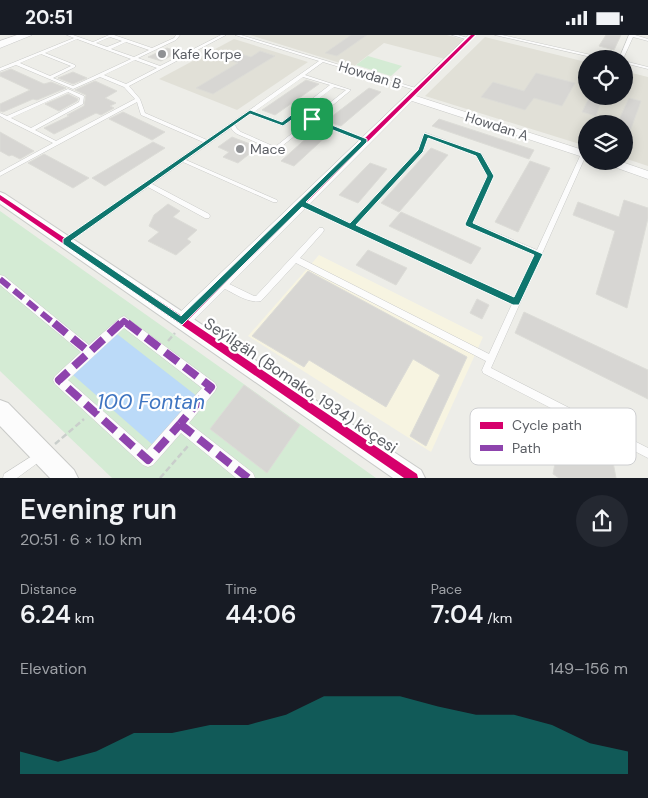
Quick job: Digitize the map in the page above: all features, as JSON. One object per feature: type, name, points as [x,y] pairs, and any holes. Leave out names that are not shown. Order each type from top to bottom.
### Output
[{"type":"main road","points":[[0,40],[13,35]]},
{"type":"main road","points":[[0,45],[27,35]]},
{"type":"street","points":[[183,322],[220,283],[471,37]]},
{"type":"street","name":"Howdan A","points":[[413,93],[578,152]]},
{"type":"street","points":[[633,170],[648,175]]},
{"type":"street","name":"Seýilgäh (Bomako, 1934) köçesi","points":[[0,197],[413,478]]},
{"type":"street","points":[[0,279],[89,352]]},
{"type":"street","points":[[124,321],[162,348],[212,387],[148,460],[59,379],[124,321]]},
{"type":"street","points":[[0,411],[66,478]]},
{"type":"street","points":[[180,424],[248,478]]},
{"type":"lane","points":[[69,35],[161,68]]},
{"type":"lane","points":[[92,44],[111,35],[153,50]]},
{"type":"lane","points":[[7,118],[153,50],[175,39],[178,35]]},
{"type":"lane","points":[[126,87],[224,35]]},
{"type":"lane","name":"Howdan B","points":[[237,35],[322,61],[413,93]]},
{"type":"lane","points":[[454,35],[471,37]]},
{"type":"lane","points":[[499,35],[578,52]]},
{"type":"lane","points":[[625,50],[631,35],[648,40]]},
{"type":"lane","points":[[0,70],[77,39]]},
{"type":"lane","points":[[107,49],[126,41]]},
{"type":"lane","points":[[42,53],[74,66],[50,77]]},
{"type":"lane","name":"Howdan B","points":[[66,241],[322,61]]},
{"type":"lane","points":[[16,63],[50,77],[82,97],[80,103],[31,130]]},
{"type":"lane","points":[[633,64],[648,68]]},
{"type":"lane","points":[[100,75],[126,87],[138,99],[143,114],[207,142]]},
{"type":"lane","points":[[232,124],[234,131],[276,149],[349,90],[302,75]]},
{"type":"lane","points":[[250,112],[283,124],[333,85]]},
{"type":"lane","points":[[0,174],[138,99]]},
{"type":"lane","points":[[297,113],[365,141]]},
{"type":"lane","points":[[0,114],[56,143]]},
{"type":"lane","points":[[351,226],[421,151],[426,135],[479,154],[490,176],[469,224],[539,254]]},
{"type":"lane","points":[[182,160],[275,201]]},
{"type":"lane","name":"Howdan A","points":[[490,359],[578,169]]},
{"type":"lane","points":[[148,184],[207,216]]},
{"type":"lane","points":[[301,203],[516,303]]},
{"type":"lane","points":[[220,283],[253,299],[258,299],[321,230]]},
{"type":"lane","points":[[295,259],[490,359],[486,370],[560,408]]},
{"type":"lane","points":[[636,447],[648,453]]},
{"type":"lane","points":[[8,478],[43,455]]},
{"type":"path","points":[[162,348],[183,322]]},
{"type":"path","points":[[43,455],[93,411]]},
{"type":"path","points":[[160,478],[196,436]]},
{"type":"shaded area","points":[[250,35],[447,35],[465,40],[445,59],[384,43],[353,67]]},
{"type":"shaded area","points":[[485,37],[578,60],[578,105],[633,105],[633,73],[648,77],[648,166],[633,161],[633,115],[578,115],[578,144],[425,96]]},
{"type":"shaded area","points":[[234,39],[308,62],[237,110],[159,79]]},
{"type":"shaded area","points":[[319,255],[483,337],[431,452],[248,336]]},
{"type":"green space","points":[[368,56],[402,66],[391,76],[356,65]]},
{"type":"green space","points":[[0,211],[376,478],[112,478],[0,371]]},
{"type":"water","name":"100 Fontan","points":[[117,334],[198,397],[154,446],[72,374]]},
{"type":"building","points":[[351,35],[367,35],[337,56],[325,53]]},
{"type":"building","points":[[606,35],[621,35],[614,50],[599,46]]},
{"type":"building","name":"Kafe Korpe","points":[[167,48],[179,52],[161,61],[148,57]]},
{"type":"building","points":[[260,51],[275,56],[213,94],[196,88],[238,63],[223,58],[234,52],[251,57]]},
{"type":"building","points":[[11,69],[44,84],[51,82],[66,88],[3,112],[0,111],[0,104],[30,90],[0,76],[0,73]]},
{"type":"building","points":[[73,72],[87,78],[73,84],[58,78]]},
{"type":"building","points":[[536,73],[575,83],[562,106],[534,98],[525,110],[481,97],[493,82],[524,91]]},
{"type":"building","points":[[306,80],[319,84],[275,115],[262,110]]},
{"type":"building","points":[[95,81],[117,91],[105,98],[116,103],[110,106],[114,108],[101,115],[96,113],[54,134],[44,128],[69,116],[67,115],[84,106],[86,95],[75,90]]},
{"type":"building","points":[[369,88],[381,92],[341,126],[326,121]]},
{"type":"building","points":[[68,94],[78,99],[77,101],[59,111],[45,104]]},
{"type":"building","points":[[633,99],[641,101],[633,123],[633,115],[621,115],[626,105],[633,105]]},
{"type":"building","points":[[586,105],[600,105],[596,115],[582,112]]},
{"type":"building","points":[[123,112],[165,132],[152,140],[109,119]]},
{"type":"building","points":[[439,119],[534,150],[529,159],[432,126]]},
{"type":"building","points":[[320,126],[332,131],[294,166],[281,161]]},
{"type":"building","points":[[0,132],[34,151],[20,159],[0,151]]},
{"type":"building","name":"Mace","points":[[232,137],[258,147],[238,163],[223,157],[229,152],[218,147]]},
{"type":"building","points":[[153,142],[165,148],[105,186],[92,178]]},
{"type":"building","points":[[431,148],[448,155],[399,212],[381,203]]},
{"type":"building","points":[[44,154],[89,178],[73,188],[28,163]]},
{"type":"building","points":[[530,161],[550,168],[518,232],[495,222]]},
{"type":"building","points":[[370,163],[387,169],[358,203],[339,195]]},
{"type":"building","points":[[624,200],[648,208],[648,218],[627,308],[596,294],[615,231],[573,215],[578,202],[619,217]]},
{"type":"building","points":[[168,204],[180,211],[173,217],[197,230],[187,239],[191,242],[176,255],[148,241],[159,232],[149,226],[154,215]]},
{"type":"building","points":[[401,212],[481,248],[471,264],[389,226]]},
{"type":"building","points":[[368,250],[407,268],[396,285],[356,265]]},
{"type":"building","points":[[308,271],[467,357],[426,446],[410,436],[440,375],[413,359],[386,407],[309,360],[304,367],[252,336]]},
{"type":"building","points":[[477,299],[489,305],[482,319],[470,313]]},
{"type":"building","points":[[524,312],[648,370],[648,399],[515,333]]},
{"type":"building","points":[[244,385],[300,425],[267,473],[210,429]]},
{"type":"building","points":[[555,465],[614,465],[616,478],[559,478],[553,474]]},
{"type":"marked path","points":[[0,279],[89,352]]},
{"type":"marked path","points":[[180,424],[148,460],[59,380],[124,321],[211,387],[180,424],[248,478]]},
{"type":"cycle path","points":[[182,321],[473,35]]},
{"type":"cycle path","points":[[0,197],[413,478]]},
{"type":"place","name":"Kafe Korpe","points":[[162,54]]},
{"type":"place","name":"Mace","points":[[240,149]]},
{"type":"route","points":[[312,119],[297,113],[283,124],[250,112],[66,241],[182,321],[301,203],[516,303],[539,254],[469,224],[490,176],[479,154],[426,135],[421,151],[351,226],[301,203],[365,141],[312,119]]}]
